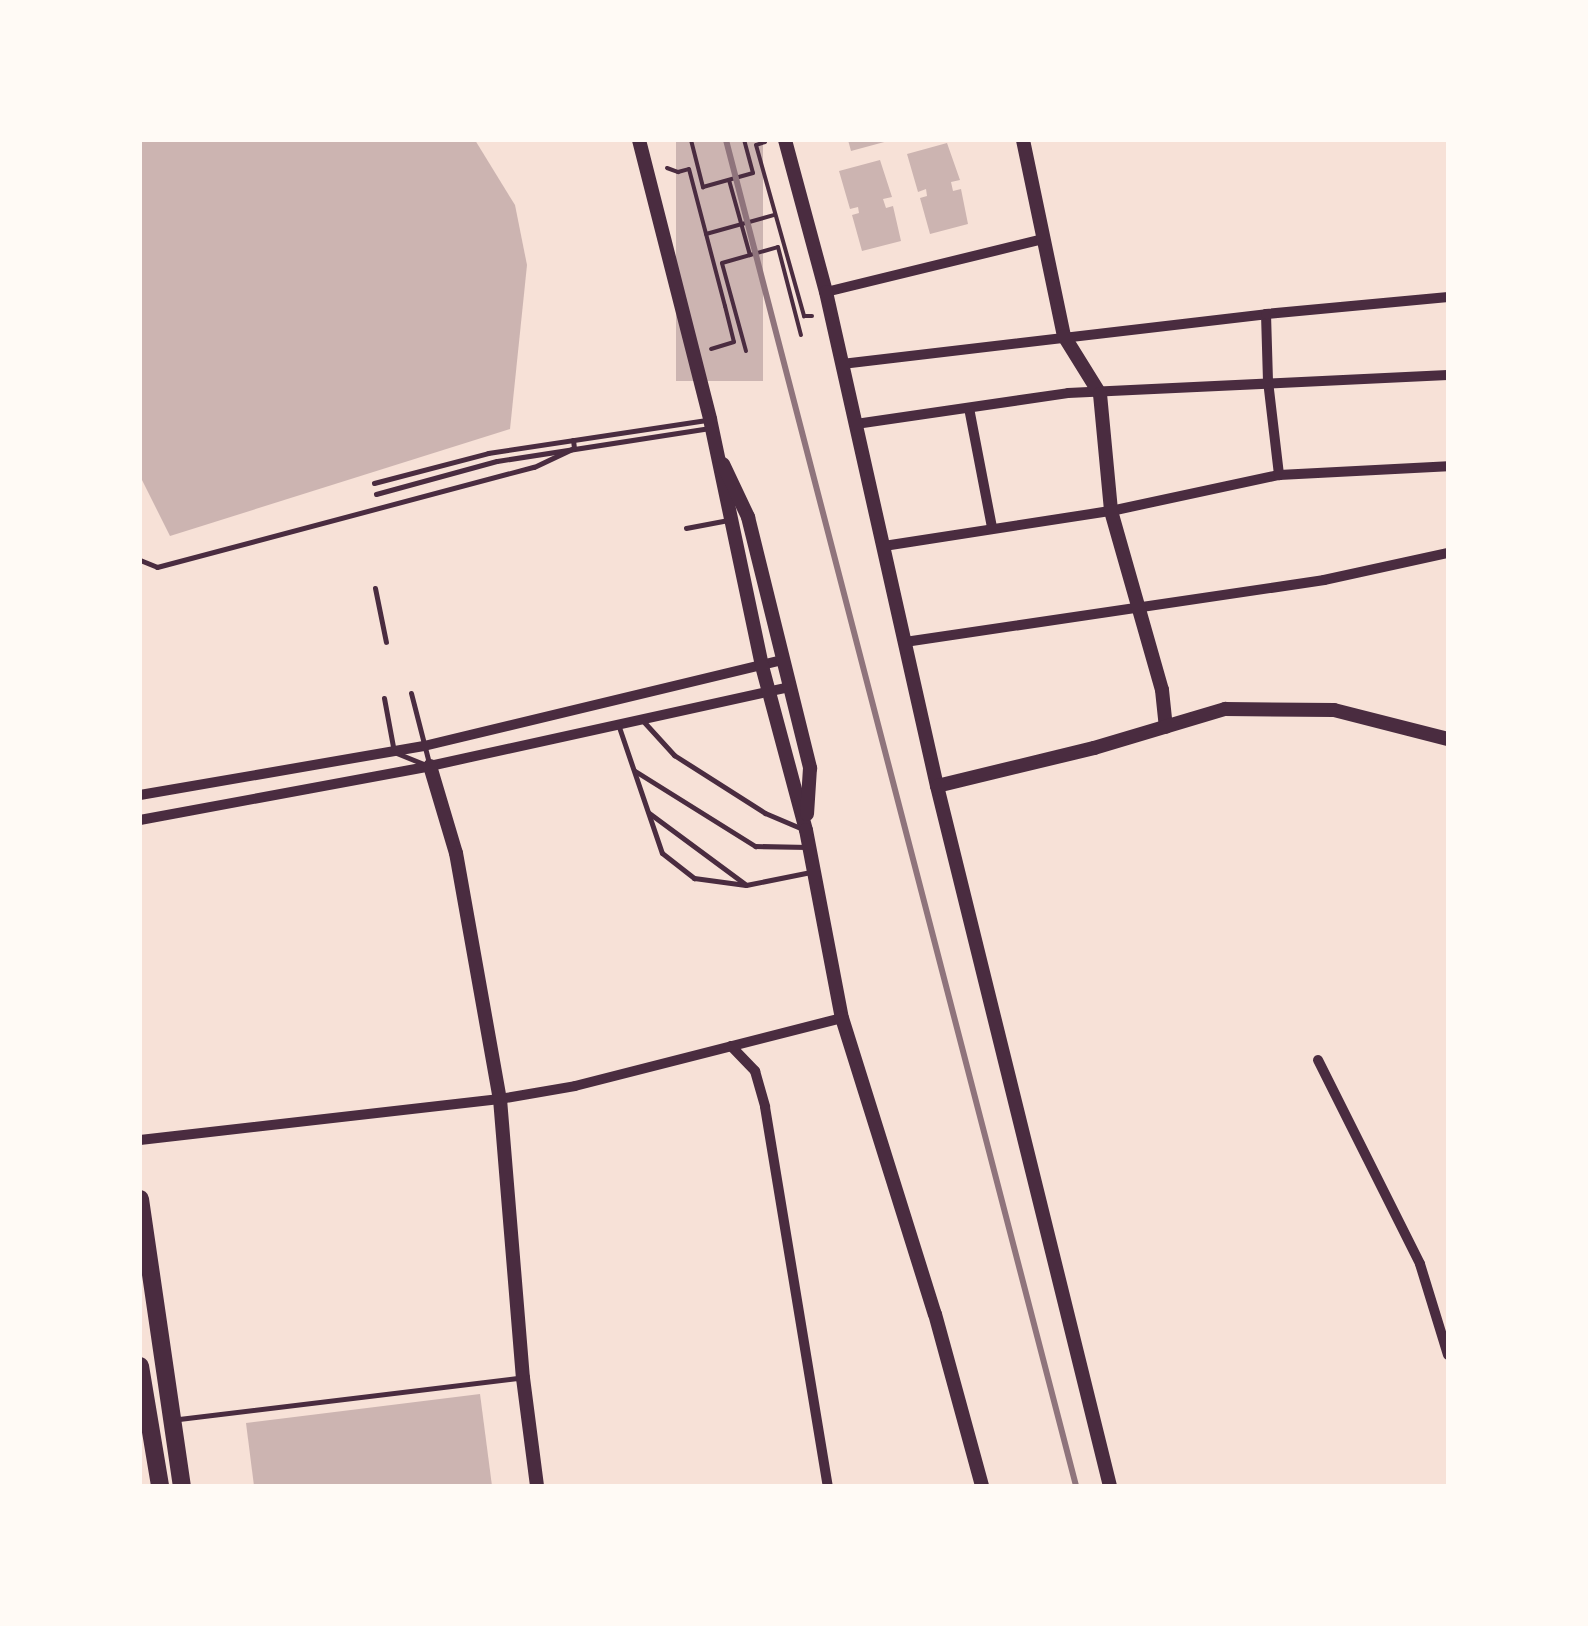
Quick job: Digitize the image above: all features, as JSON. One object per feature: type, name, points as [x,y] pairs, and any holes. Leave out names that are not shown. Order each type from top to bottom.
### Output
[{"type":"highway","points":[[140,1199],[182,1486]]},
{"type":"highway","points":[[140,1366],[160,1486]]},
{"type":"street","points":[[639,140],[711,423],[728,520],[762,666],[806,830],[842,1018],[935,1314],[982,1486]]},
{"type":"street","points":[[785,140],[832,316],[937,786],[1110,1486]]},
{"type":"street","points":[[1023,140],[1064,336],[1100,394],[1111,511],[1162,690],[1166,728]]},
{"type":"street","points":[[826,292],[1043,239]]},
{"type":"street","points":[[842,364],[1064,336],[1448,298]]},
{"type":"street","points":[[1266,314],[1268,382],[1279,474]]},
{"type":"street","points":[[856,424],[1068,393],[1448,375]]},
{"type":"street","points":[[969,408],[992,528]]},
{"type":"street","points":[[716,450],[748,517],[810,768],[806,830]]},
{"type":"street","points":[[884,546],[1111,511],[1279,474],[1448,466]]},
{"type":"street","points":[[905,642],[1136,604],[1324,580],[1448,553]]},
{"type":"street","points":[[140,795],[424,746],[783,660]]},
{"type":"street","points":[[140,820],[430,766],[790,687]]},
{"type":"street","points":[[937,786],[1166,728],[1224,709],[1282,706],[1334,710],[1448,739]]},
{"type":"street","points":[[430,766],[456,853],[500,1099],[523,1378],[537,1486]]},
{"type":"street","points":[[140,1140],[500,1099],[575,1086],[842,1018]]},
{"type":"street","points":[[731,1046],[755,1071],[766,1106],[828,1486]]},
{"type":"street","points":[[1318,1060],[1420,1264],[1448,1355]]},
{"type":"lane","points":[[374,483],[488,453],[711,423]]},
{"type":"lane","points":[[376,494],[573,444]]},
{"type":"lane","points":[[140,560],[157,567],[534,468],[573,444]]},
{"type":"lane","points":[[686,528],[728,520]]},
{"type":"lane","points":[[375,588],[386,642]]},
{"type":"lane","points":[[411,693],[430,766]]},
{"type":"lane","points":[[384,698],[394,752],[430,766]]},
{"type":"lane","points":[[644,722],[674,755],[765,812],[806,830]]},
{"type":"lane","points":[[619,727],[662,852],[694,878],[746,885],[814,871]]},
{"type":"lane","points":[[633,769],[755,846],[809,847]]},
{"type":"lane","points":[[646,812],[746,885]]},
{"type":"lane","points":[[172,1420],[523,1378]]},
{"type":"path","points":[[690,140],[703,187],[753,174],[744,140]]},
{"type":"path","points":[[770,140],[756,144],[804,316],[832,316]]},
{"type":"path","points":[[690,169],[734,342],[693,355]]},
{"type":"path","points":[[729,180],[750,255]]},
{"type":"path","points":[[706,234],[776,214]]},
{"type":"path","points":[[746,352],[722,263],[778,247],[801,335]]},
{"type":"building","points":[[140,140],[475,140],[515,205],[527,265],[510,429],[170,536],[140,476]]},
{"type":"building","points":[[676,140],[763,140],[763,381],[676,381]]},
{"type":"building","points":[[848,140],[888,140],[888,141],[851,151]]},
{"type":"building","points":[[947,143],[960,180],[951,182],[953,191],[961,189],[968,224],[930,234],[920,198],[927,196],[926,189],[918,192],[907,154]]},
{"type":"building","points":[[880,160],[892,197],[883,199],[886,208],[893,206],[901,241],[862,251],[852,215],[859,213],[858,207],[850,209],[839,171]]},
{"type":"building","points":[[480,1394],[492,1486],[254,1486],[246,1423]]},
{"type":"railway","points":[[726,140],[1076,1486]]}]
